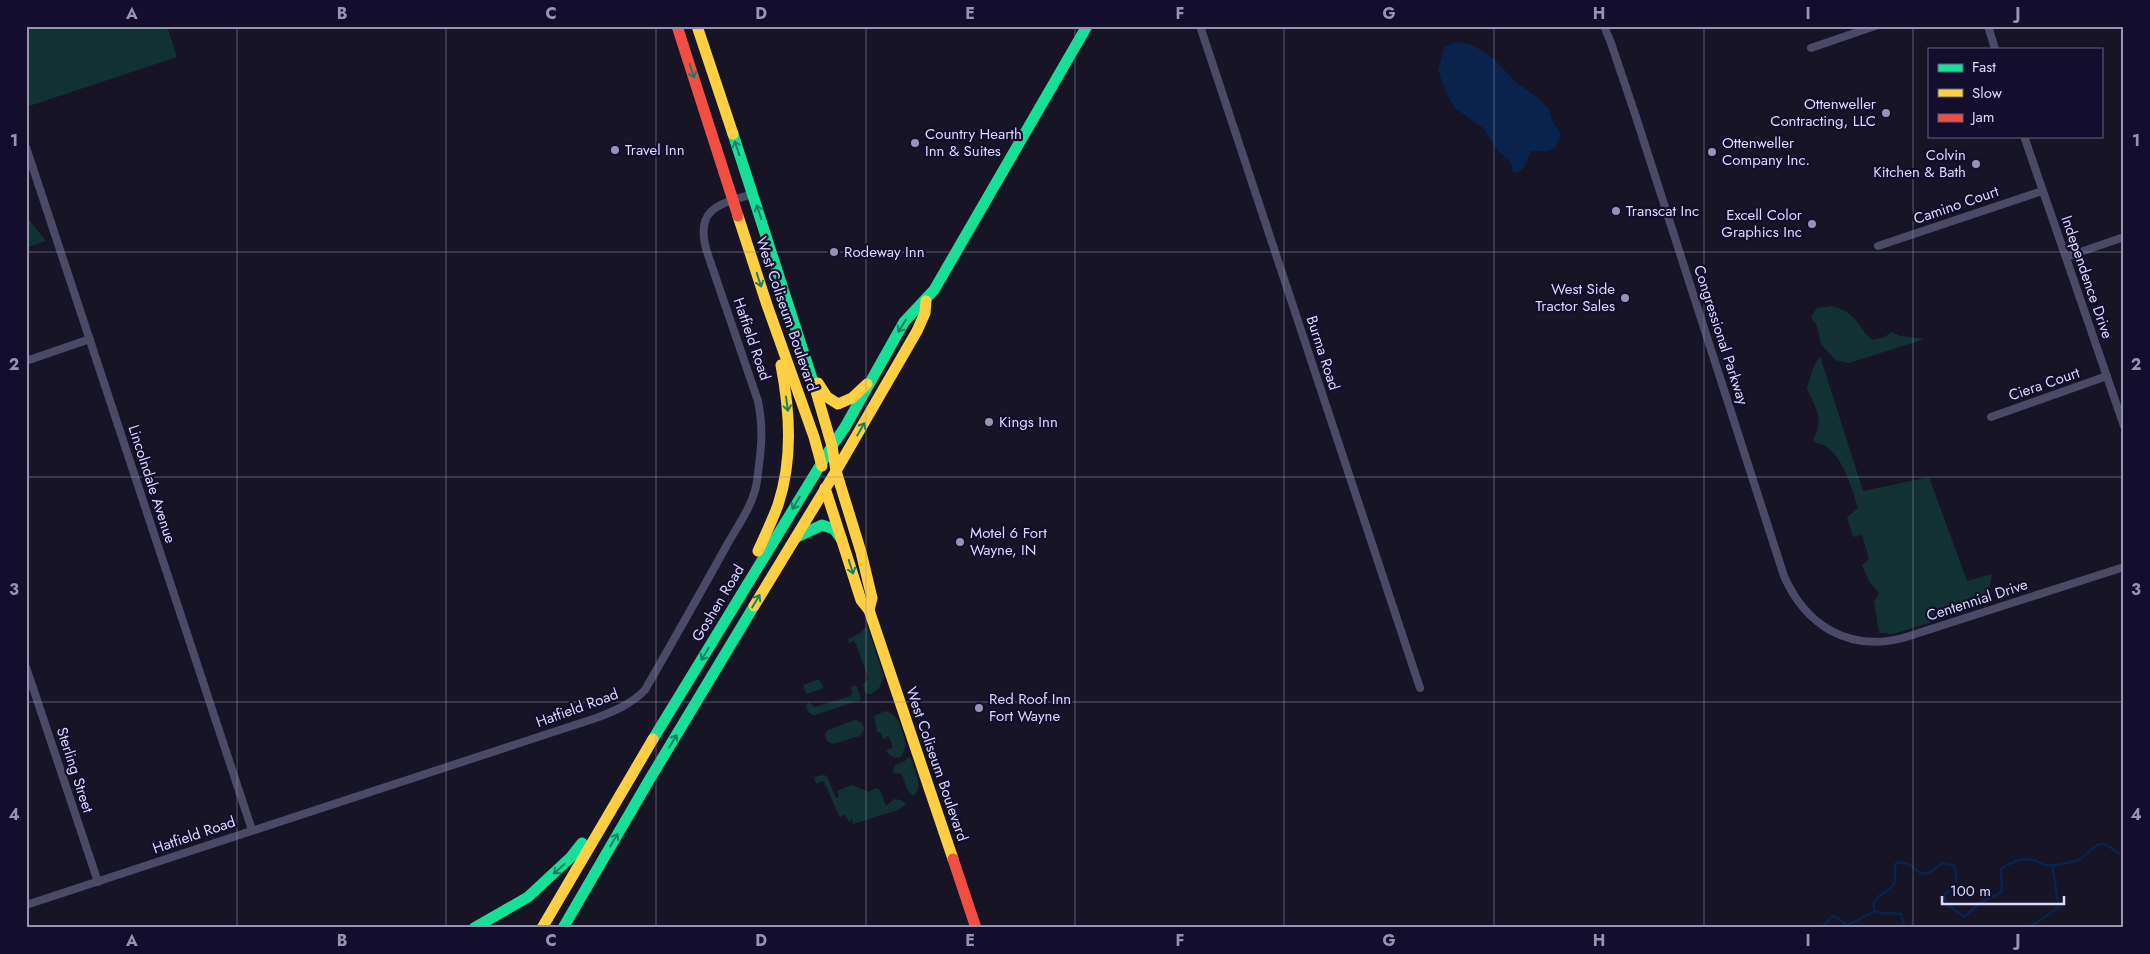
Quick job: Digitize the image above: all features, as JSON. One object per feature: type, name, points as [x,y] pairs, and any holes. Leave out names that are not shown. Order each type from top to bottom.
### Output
[{"type":"main road","name":"West Coliseum Boulevard","points":[[677,26],[732,200],[821,461],[825,488],[861,600],[869,610],[976,928]]},
{"type":"main road","name":"West Coliseum Boulevard","points":[[697,26],[753,194],[832,446],[836,471],[872,598],[869,610]]},
{"type":"main road","name":"Goshen Road","points":[[563,928],[648,782],[836,471],[917,331],[925,314],[926,301],[1086,26]]},
{"type":"main road","name":"Goshen Road","points":[[542,928],[622,790],[821,461],[845,427],[904,322],[916,306],[926,301]]},
{"type":"main road","points":[[730,612],[779,501],[790,454],[790,421],[783,375],[767,305]]},
{"type":"main road","points":[[808,367],[826,397],[838,404],[852,398],[868,384]]},
{"type":"main road","points":[[794,540],[822,525],[834,530],[842,540]]},
{"type":"main road","points":[[474,928],[528,897],[571,857],[622,790]]},
{"type":"street","name":"Burma Road","points":[[1200,26],[1420,688]]},
{"type":"street","name":"Congressional Parkway","points":[[1604,26],[1633,108],[1784,576],[1796,599],[1807,614],[1838,634]]},
{"type":"street","points":[[1811,48],[1874,26]]},
{"type":"street","points":[[1988,26],[1995,48]]},
{"type":"street","name":"Independence Drive","points":[[2025,138],[2124,426]]},
{"type":"street","name":"Lincolndale Avenue","points":[[26,147],[252,830]]},
{"type":"street","name":"Camino Court","points":[[1878,246],[2042,191]]},
{"type":"street","name":"Hatfield Road","points":[[26,905],[596,718],[626,706],[645,690],[749,506],[761,463],[763,426],[758,401],[703,237],[703,224],[708,213],[717,206],[753,194]]},
{"type":"street","points":[[2066,257],[2124,237]]},
{"type":"street","points":[[26,361],[90,339]]},
{"type":"street","name":"Ciera Court","points":[[1991,417],[2107,376]]},
{"type":"street","name":"Centennial Drive","points":[[1838,634],[1866,642],[1895,640],[2124,567]]},
{"type":"street","name":"Sterling Street","points":[[26,667],[98,882]]},
{"type":"green space","points":[[26,26],[167,26],[177,57],[26,107]]},
{"type":"green space","points":[[26,216],[46,241],[26,248]]},
{"type":"green space","points":[[1831,306],[1851,315],[1872,340],[1885,337],[1891,332],[1900,336],[1925,339],[1849,363],[1835,360],[1821,344],[1817,326],[1811,317],[1817,308]]},
{"type":"green space","points":[[1820,356],[1863,491],[1929,477],[1967,581],[1992,574],[1988,595],[1973,609],[1893,634],[1879,633],[1874,601],[1879,593],[1869,581],[1862,565],[1869,559],[1862,535],[1853,537],[1847,517],[1858,508],[1852,490],[1844,469],[1832,451],[1824,445],[1816,443],[1813,439],[1817,432],[1818,413],[1807,388],[1813,368]]},
{"type":"green space","points":[[867,626],[884,677],[879,688],[870,695],[865,692],[863,685],[868,678],[856,644],[853,641],[849,644],[848,639],[860,633]]},
{"type":"green space","points":[[819,679],[823,687],[806,694],[803,685]]},
{"type":"green space","points":[[856,685],[860,700],[815,715],[807,710],[808,702],[815,707],[850,696],[853,692],[850,688]]},
{"type":"green space","points":[[885,711],[894,716],[902,730],[906,745],[901,757],[898,758],[889,754],[886,750],[893,748],[889,737],[886,736],[887,738],[883,739],[881,733],[877,732],[874,716]]},
{"type":"green space","points":[[855,720],[863,726],[864,730],[860,736],[833,744],[827,741],[825,735],[828,730]]},
{"type":"green space","points":[[908,757],[911,758],[918,779],[918,788],[913,796],[907,789],[902,774],[894,773],[893,770],[895,765],[905,761]]},
{"type":"green space","points":[[827,776],[836,798],[839,797],[837,791],[852,785],[869,792],[877,788],[881,792],[886,806],[894,799],[901,800],[906,804],[898,810],[853,824],[851,817],[850,823],[844,814],[841,817],[839,816],[823,781],[816,784],[814,777]]},
{"type":"water","points":[[1456,42],[1473,45],[1494,59],[1516,82],[1537,97],[1549,109],[1552,120],[1561,135],[1555,148],[1548,151],[1531,151],[1525,166],[1519,172],[1513,172],[1511,162],[1498,151],[1483,128],[1456,109],[1446,93],[1438,70],[1444,47]]},
{"type":"waterway","points":[[1905,928],[1901,914],[1878,912],[1875,911],[1874,906],[1874,902],[1894,884],[1895,864],[1900,862],[1910,865],[1922,874],[1931,872],[1942,863],[1953,865],[1956,871],[1956,884],[1944,895],[1946,902],[1964,917],[1980,903],[2002,892],[2001,869],[2013,862],[2030,859],[2043,865],[2064,864],[2079,860],[2100,844],[2106,845],[2117,852],[2124,853]]},
{"type":"waterway","points":[[2025,928],[2036,923],[2059,907],[2052,865]]},
{"type":"waterway","points":[[1842,928],[1875,911]]},
{"type":"waterway","points":[[1822,928],[1832,916],[1847,925]]},
{"type":"traffic: fast","points":[[832,446],[845,427],[904,322],[934,290],[1087,26]]},
{"type":"traffic: fast","points":[[733,134],[815,388]]},
{"type":"traffic: fast","points":[[653,739],[832,446]]},
{"type":"traffic: fast","points":[[797,537],[822,525],[834,529],[842,540]]},
{"type":"traffic: fast","points":[[563,928],[754,606]]},
{"type":"traffic: fast","points":[[474,928],[528,897],[571,857],[582,843]]},
{"type":"traffic: slow","points":[[697,26],[733,134]]},
{"type":"traffic: slow","points":[[738,216],[767,305],[814,437],[822,466]]},
{"type":"traffic: slow","points":[[869,610],[872,598],[861,552],[836,471],[917,331],[925,313],[926,301]]},
{"type":"traffic: slow","points":[[758,551],[778,505],[786,470],[789,435],[781,365]]},
{"type":"traffic: slow","points":[[818,383],[827,397],[838,404],[852,398],[867,384]]},
{"type":"traffic: slow","points":[[754,606],[836,471],[832,446],[815,388]]},
{"type":"traffic: slow","points":[[825,488],[861,600],[869,610],[953,859]]},
{"type":"traffic: slow","points":[[542,928],[653,739]]},
{"type":"traffic: jam","points":[[677,26],[738,216]]},
{"type":"traffic: jam","points":[[953,859],[976,928]]},
{"type":"place","name":"Ottenweller Contracting, LLC","points":[[1886,113]]},
{"type":"place","name":"Country Hearth Inn & Suites","points":[[915,143]]},
{"type":"place","name":"Travel Inn","points":[[615,150]]},
{"type":"place","name":"Ottenweller Company Inc.","points":[[1712,152]]},
{"type":"place","name":"Colvin Kitchen & Bath","points":[[1976,164]]},
{"type":"place","name":"Transcat Inc","points":[[1616,211]]},
{"type":"place","name":"Excell Color Graphics Inc","points":[[1812,224]]},
{"type":"place","name":"Rodeway Inn","points":[[834,252]]},
{"type":"place","name":"West Side Tractor Sales","points":[[1625,298]]},
{"type":"place","name":"Kings Inn","points":[[989,422]]},
{"type":"place","name":"Motel 6 Fort Wayne, IN","points":[[960,542]]},
{"type":"place","name":"Red Roof Inn Fort Wayne","points":[[979,708]]}]
